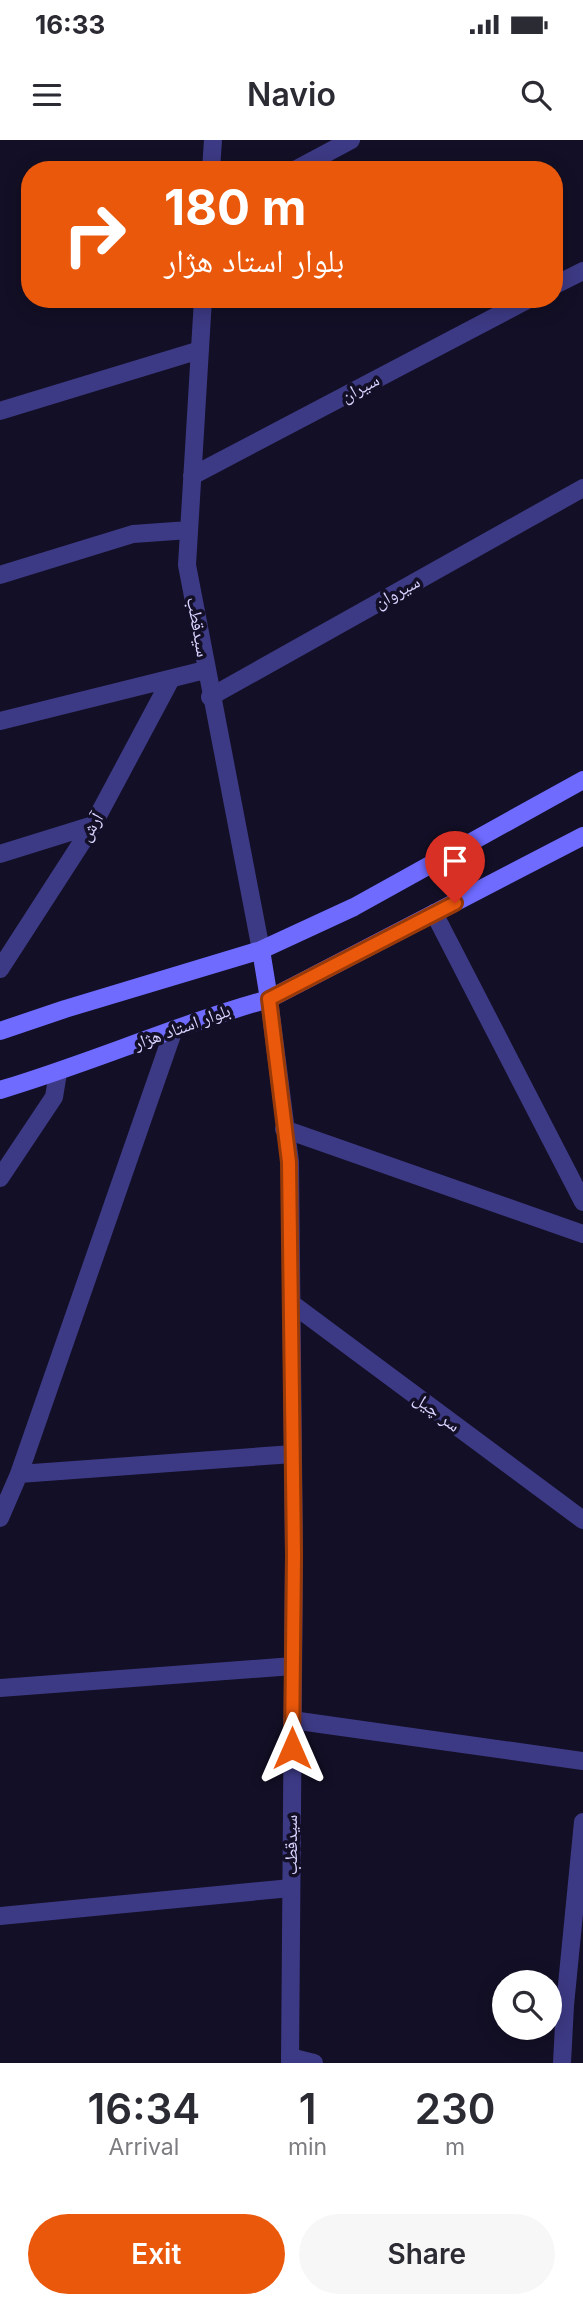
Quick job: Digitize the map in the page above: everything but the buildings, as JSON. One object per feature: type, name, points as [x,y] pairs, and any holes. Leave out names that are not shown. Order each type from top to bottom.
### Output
[{"type":"main road","points":[[0,1031],[261,950],[354,907],[583,780]]},
{"type":"main road","name":"بلوار استاد هژار","points":[[0,1090],[58,1073],[174,1029],[269,999],[583,836]]},
{"type":"main road","points":[[261,950],[269,999]]},
{"type":"street","points":[[212,161],[213,140]]},
{"type":"street","points":[[312,161],[351,140]]},
{"type":"street","points":[[563,281],[583,271]]},
{"type":"street","name":"سیدقطب","points":[[202,308],[187,565],[210,697],[261,950]]},
{"type":"street","name":"سیران","points":[[192,476],[511,308]]},
{"type":"street","points":[[0,411],[200,349]]},
{"type":"street","name":"سیروان","points":[[210,697],[583,488]]},
{"type":"street","points":[[0,575],[133,534],[189,530]]},
{"type":"street","points":[[0,721],[205,670]]},
{"type":"street","name":"آرش","points":[[0,969],[93,825],[171,678]]},
{"type":"street","points":[[0,854],[93,825]]},
{"type":"street","points":[[434,913],[583,1202]]},
{"type":"street","name":"سیدقطب","points":[[269,999],[289,1162],[293,1454],[290,2060]]},
{"type":"street","points":[[0,1518],[19,1474],[174,1029]]},
{"type":"street","points":[[0,1178],[54,1097],[58,1073]]},
{"type":"street","points":[[284,1129],[583,1234]]},
{"type":"street","name":"سر چیل","points":[[291,1303],[583,1520]]},
{"type":"street","points":[[19,1474],[293,1454]]},
{"type":"street","points":[[0,1688],[293,1666]]},
{"type":"street","points":[[292,1720],[583,1761]]},
{"type":"street","points":[[562,2063],[583,1822]]},
{"type":"street","points":[[0,1916],[291,1888]]},
{"type":"street","points":[[290,2060],[314,2063]]},
{"type":"route","points":[[292,1748],[294,1555],[289,1162],[269,999],[455,903]]}]
